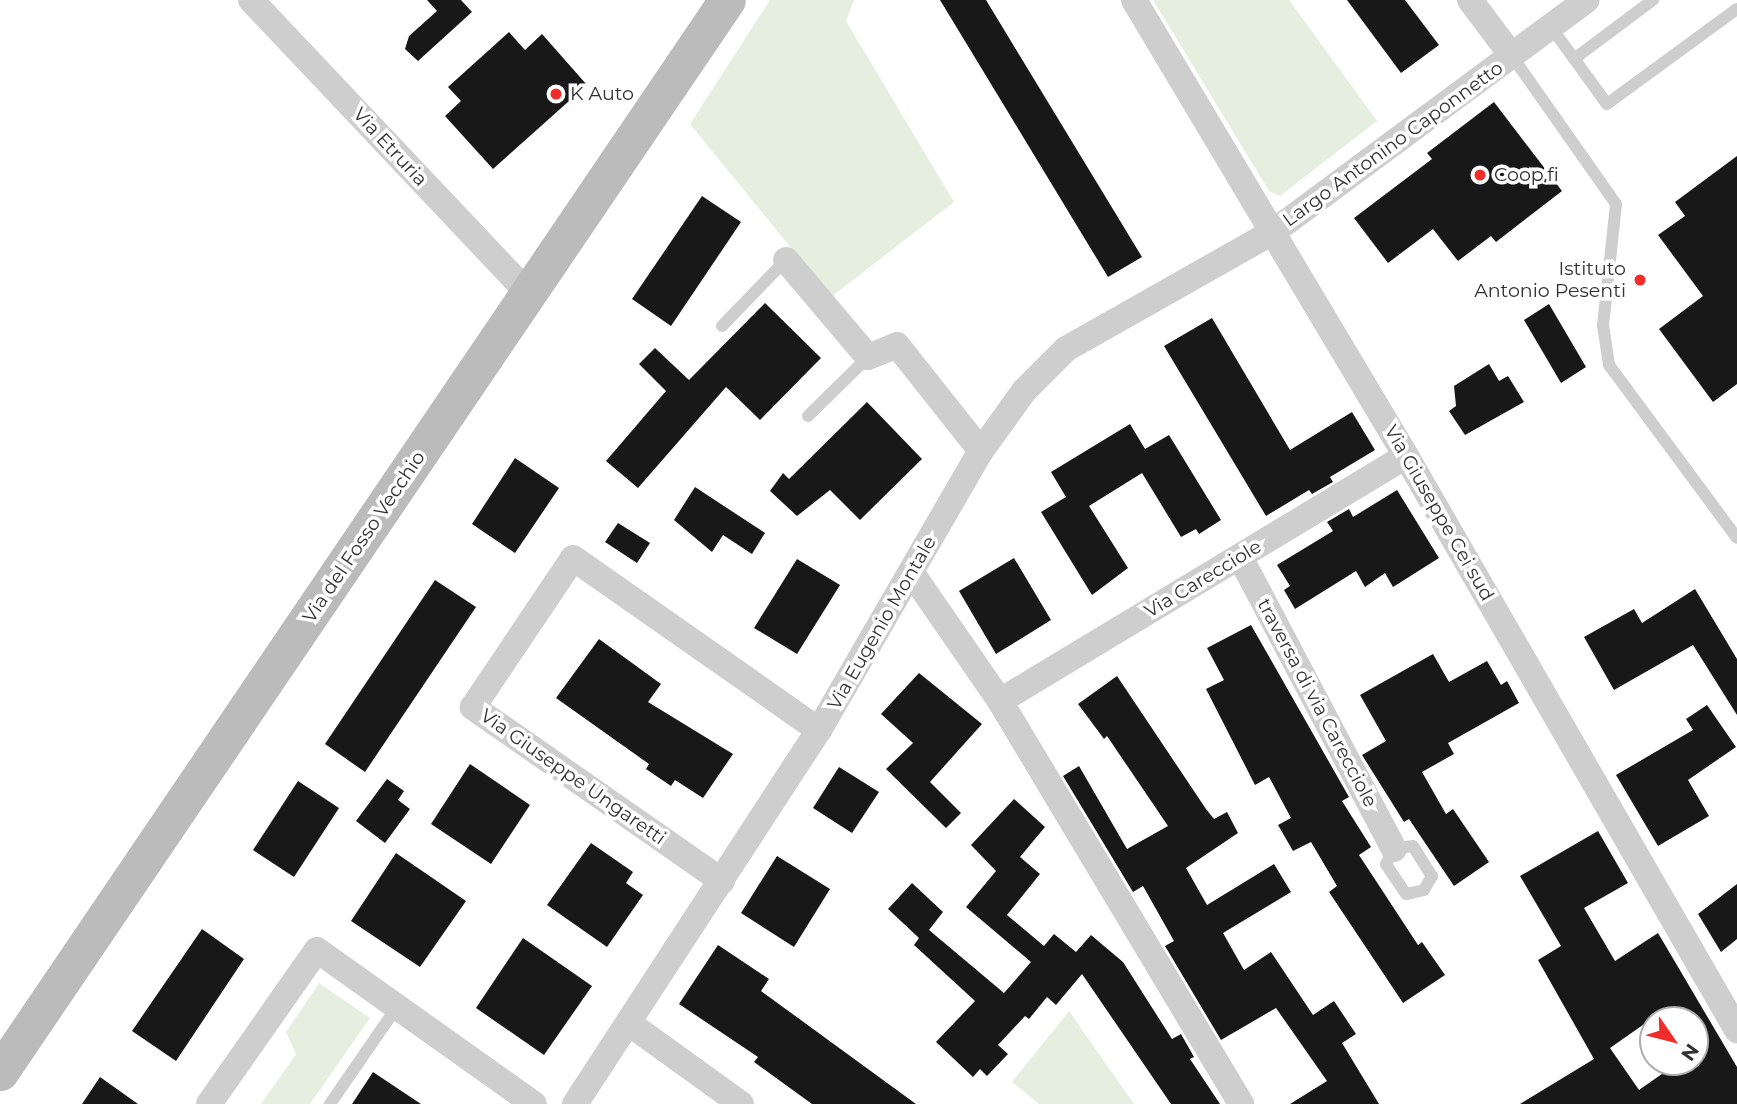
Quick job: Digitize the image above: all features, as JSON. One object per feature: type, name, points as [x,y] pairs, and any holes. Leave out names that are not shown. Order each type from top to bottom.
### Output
[{"type":"street","name":"Via Etruria","points":[[251,0],[528,293]]},
{"type":"street","name":"Via del Fosso Vecchio","points":[[0,1072],[727,0]]},
{"type":"street","name":"Via Giuseppe Cei sud","points":[[1134,0],[1406,456],[1728,1008],[1737,1030]]},
{"type":"street","points":[[1469,0],[1512,56]]},
{"type":"street","name":"Largo Antonino Caponnetto","points":[[1273,232],[1586,0]]},
{"type":"street","name":"Via Eugenio Montale","points":[[575,1104],[630,1024],[819,730],[981,451],[1024,391],[1066,349],[1273,232]]},
{"type":"street","points":[[786,260],[868,357],[897,345],[981,451]]},
{"type":"street","name":"Via Carecciole","points":[[1000,701],[1406,456]]},
{"type":"street","name":"traversa di via Carecciole","points":[[1240,557],[1394,849]]},
{"type":"street","name":"Via Giuseppe Ungaretti","points":[[722,881],[473,707],[573,558],[819,730]]},
{"type":"street","points":[[912,572],[1000,701],[1241,1104]]},
{"type":"street","points":[[209,1104],[317,950],[534,1104]]},
{"type":"street","points":[[630,1024],[741,1104]]},
{"type":"lane","points":[[1574,60],[1653,0]]},
{"type":"lane","points":[[1551,27],[1607,104],[1737,9]]},
{"type":"lane","points":[[1512,56],[1616,204],[1603,326],[1609,365],[1737,538]]},
{"type":"lane","points":[[722,326],[786,260]]},
{"type":"lane","points":[[808,416],[868,357]]},
{"type":"lane","points":[[330,1104],[397,1007]]},
{"type":"green space","points":[[770,0],[854,0],[846,21],[954,202],[831,297],[690,124]]},
{"type":"green space","points":[[1153,0],[1289,0],[1377,121],[1280,196],[1269,191]]},
{"type":"green space","points":[[319,983],[370,1018],[310,1104],[261,1104],[296,1054],[286,1032]]},
{"type":"green space","points":[[1069,1011],[1134,1104],[1039,1104],[1012,1082]]},
{"type":"building","points":[[427,0],[461,0],[472,12],[418,61],[405,49],[409,36],[437,11]]},
{"type":"building","points":[[940,0],[986,0],[1142,257],[1108,277]]},
{"type":"building","points":[[1347,0],[1405,0],[1439,45],[1401,73]]},
{"type":"building","points":[[509,32],[525,50],[542,34],[587,85],[493,169],[445,116],[461,101],[448,87]]},
{"type":"building","name":"Coop.fi","points":[[1494,102],[1562,191],[1496,242],[1491,236],[1458,261],[1433,229],[1388,263],[1354,218],[1432,159],[1427,153]]},
{"type":"building","points":[[1737,156],[1737,384],[1713,402],[1659,329],[1703,296],[1658,235],[1685,216],[1675,202]]},
{"type":"building","points":[[702,196],[741,222],[671,326],[632,299]]},
{"type":"building","points":[[765,303],[821,358],[760,420],[726,387],[638,488],[606,461],[666,391],[639,364],[655,348],[689,380]]},
{"type":"building","points":[[1549,304],[1586,367],[1561,383],[1524,320]]},
{"type":"building","points":[[1212,318],[1290,450],[1352,412],[1375,450],[1330,477],[1333,482],[1312,494],[1309,490],[1266,516],[1164,346]]},
{"type":"building","points":[[1489,364],[1499,381],[1508,376],[1524,402],[1465,435],[1449,411],[1456,406],[1454,386]]},
{"type":"building","points":[[867,402],[922,459],[860,520],[830,490],[797,516],[770,491],[783,473],[789,479]]},
{"type":"building","points":[[1130,424],[1145,449],[1169,435],[1221,520],[1199,534],[1196,529],[1181,537],[1142,473],[1089,506],[1128,568],[1092,595],[1041,512],[1066,497],[1051,472]]},
{"type":"building","points":[[515,458],[559,488],[515,553],[472,524]]},
{"type":"building","points":[[695,487],[765,533],[752,554],[723,535],[712,552],[674,520]]},
{"type":"building","points":[[1397,490],[1439,558],[1393,587],[1385,573],[1365,587],[1356,571],[1295,609],[1284,590],[1290,586],[1277,565],[1333,531],[1327,522],[1349,509],[1353,517]]},
{"type":"building","points":[[618,523],[650,543],[637,563],[605,542]]},
{"type":"building","points":[[1014,558],[1051,620],[996,654],[959,591]]},
{"type":"building","points":[[797,559],[840,585],[797,654],[754,628]]},
{"type":"building","points":[[435,580],[476,607],[365,772],[325,744]]},
{"type":"building","points":[[1695,589],[1737,659],[1737,715],[1693,645],[1614,690],[1584,637],[1634,609],[1642,623]]},
{"type":"building","points":[[1251,625],[1349,797],[1342,801],[1371,847],[1359,855],[1418,945],[1422,942],[1445,975],[1403,1003],[1329,892],[1337,886],[1311,842],[1293,851],[1278,825],[1291,818],[1269,777],[1255,785],[1206,689],[1224,680],[1207,648]]},
{"type":"building","points":[[599,639],[661,684],[648,702],[733,754],[703,798],[675,780],[671,786],[646,769],[649,764],[556,698]]},
{"type":"building","points":[[1433,654],[1449,682],[1487,661],[1501,685],[1507,681],[1519,703],[1448,743],[1454,754],[1422,772],[1446,814],[1453,809],[1489,862],[1454,886],[1409,819],[1404,822],[1362,755],[1386,741],[1360,695]]},
{"type":"building","points":[[919,673],[982,724],[930,782],[961,813],[946,828],[886,769],[913,743],[881,714]]},
{"type":"building","points":[[1117,676],[1206,809],[1214,819],[1227,812],[1238,833],[1186,868],[1207,905],[1274,864],[1291,892],[1223,933],[1244,970],[1271,952],[1313,1015],[1334,1001],[1356,1034],[1342,1043],[1379,1104],[1290,1104],[1327,1081],[1276,1008],[1221,1040],[1165,946],[1174,941],[1143,886],[1133,892],[1063,776],[1079,766],[1127,849],[1168,826],[1107,736],[1104,739],[1078,704]]},
{"type":"building","points":[[1707,705],[1736,747],[1688,780],[1709,816],[1658,846],[1616,775],[1693,730],[1686,719]]},
{"type":"building","points":[[470,764],[530,805],[491,864],[431,824]]},
{"type":"building","points":[[839,767],[879,792],[852,833],[813,808]]},
{"type":"building","points":[[387,779],[404,791],[398,800],[410,809],[385,843],[356,821]]},
{"type":"building","points":[[298,781],[339,808],[294,877],[253,850]]},
{"type":"building","points":[[1014,799],[1045,827],[1020,857],[1040,874],[1007,915],[1044,946],[1054,934],[1076,952],[1091,935],[1123,962],[1172,1039],[1181,1034],[1194,1057],[1190,1059],[1220,1104],[1171,1104],[1082,974],[1056,1005],[1047,997],[1029,1019],[1025,1016],[998,1045],[1008,1054],[987,1076],[980,1069],[973,1077],[936,1042],[975,1001],[914,945],[919,938],[888,909],[912,883],[943,912],[929,930],[1004,993],[1031,962],[966,907],[996,871],[971,845]]},
{"type":"building","points":[[1598,831],[1628,883],[1584,908],[1615,961],[1658,933],[1701,1006],[1639,1006],[1639,1028],[1610,1048],[1639,1090],[1659,1076],[1709,1076],[1709,1020],[1737,1067],[1737,1104],[1520,1104],[1594,1059],[1538,960],[1561,946],[1520,876]]},
{"type":"building","points":[[591,843],[633,872],[626,883],[643,895],[607,947],[547,905]]},
{"type":"building","points":[[396,853],[466,901],[420,967],[351,921]]},
{"type":"building","points":[[777,856],[830,889],[794,947],[741,913]]},
{"type":"building","points":[[1737,884],[1737,939],[1721,952],[1698,914]]},
{"type":"building","points":[[202,929],[244,959],[176,1061],[132,1031]]},
{"type":"building","points":[[523,938],[592,986],[544,1055],[476,1008]]},
{"type":"building","points":[[718,945],[769,979],[761,991],[916,1104],[812,1104],[754,1062],[758,1057],[679,1004]]},
{"type":"building","points":[[373,1072],[421,1104],[352,1104]]},
{"type":"building","points":[[100,1077],[138,1104],[82,1104]]},
{"type":"place","name":"K Auto","points":[[556,94]]},
{"type":"place","name":"Coop.fi","points":[[1480,175]]},
{"type":"place","name":"Istituto Antonio Pesenti","points":[[1640,280]]}]
